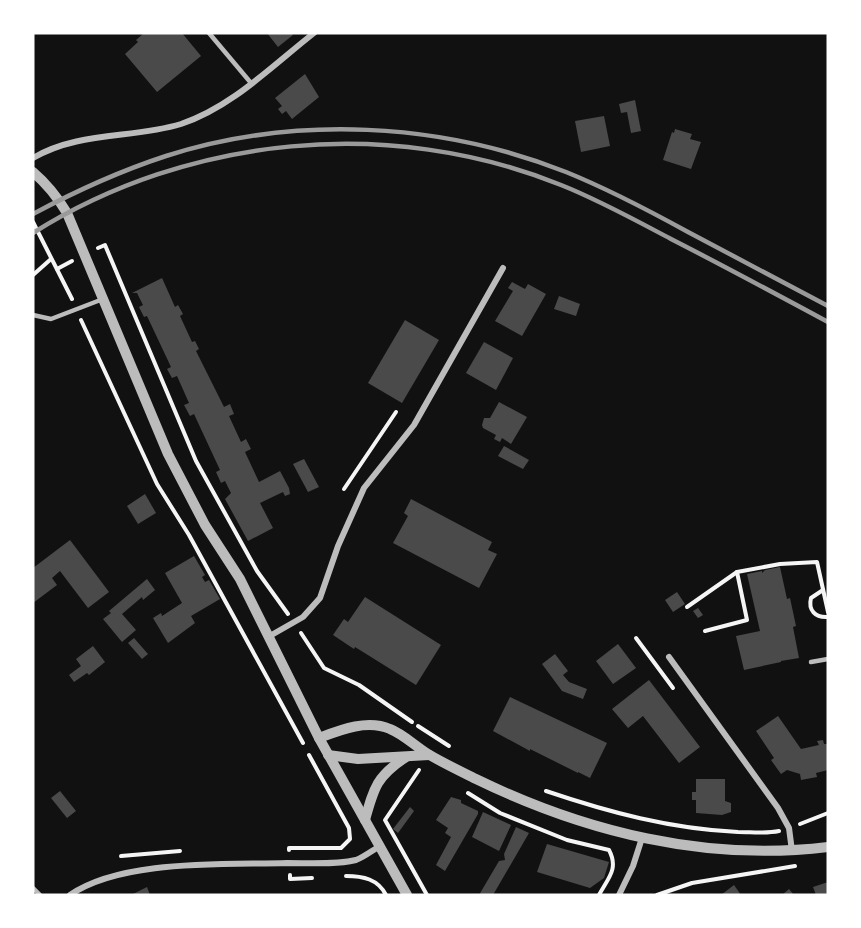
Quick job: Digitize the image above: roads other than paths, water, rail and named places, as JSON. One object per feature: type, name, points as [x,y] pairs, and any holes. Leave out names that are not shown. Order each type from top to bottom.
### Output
[{"type":"street","points":[[33,158],[71,142],[152,130],[181,123],[203,114],[233,97],[314,33]]},
{"type":"street","points":[[33,172],[59,200],[67,213],[168,454],[205,525],[240,579],[319,738],[407,895]]},
{"type":"street","points":[[268,637],[310,611],[320,598],[338,546],[364,488],[414,425],[503,268]]},
{"type":"street","points":[[669,657],[778,808],[789,828],[792,851]]},
{"type":"street","points":[[319,738],[359,726],[390,728],[433,757],[510,796],[552,812],[642,838],[690,847],[741,852],[792,851],[828,847]]},
{"type":"street","points":[[328,755],[358,759],[433,757]]},
{"type":"street","points":[[365,820],[377,782],[389,768],[407,757]]},
{"type":"street","points":[[619,895],[633,866],[642,838]]},
{"type":"street","points":[[70,895],[93,882],[124,873],[188,866],[332,862],[357,859],[380,846]]},
{"type":"lane","points":[[209,33],[251,83]]},
{"type":"lane","points":[[33,315],[51,319],[103,299]]},
{"type":"lane","points":[[811,662],[828,659]]},
{"type":"lane","points":[[33,888],[40,895]]},
{"type":"railway","points":[[33,214],[82,189],[132,168],[215,143],[265,134],[316,130],[367,130],[418,134],[518,155],[566,172],[643,208],[828,306]]},
{"type":"railway","points":[[33,233],[93,200],[157,174],[224,157],[291,146],[360,144],[428,150],[496,163],[575,191],[828,322]]}]
